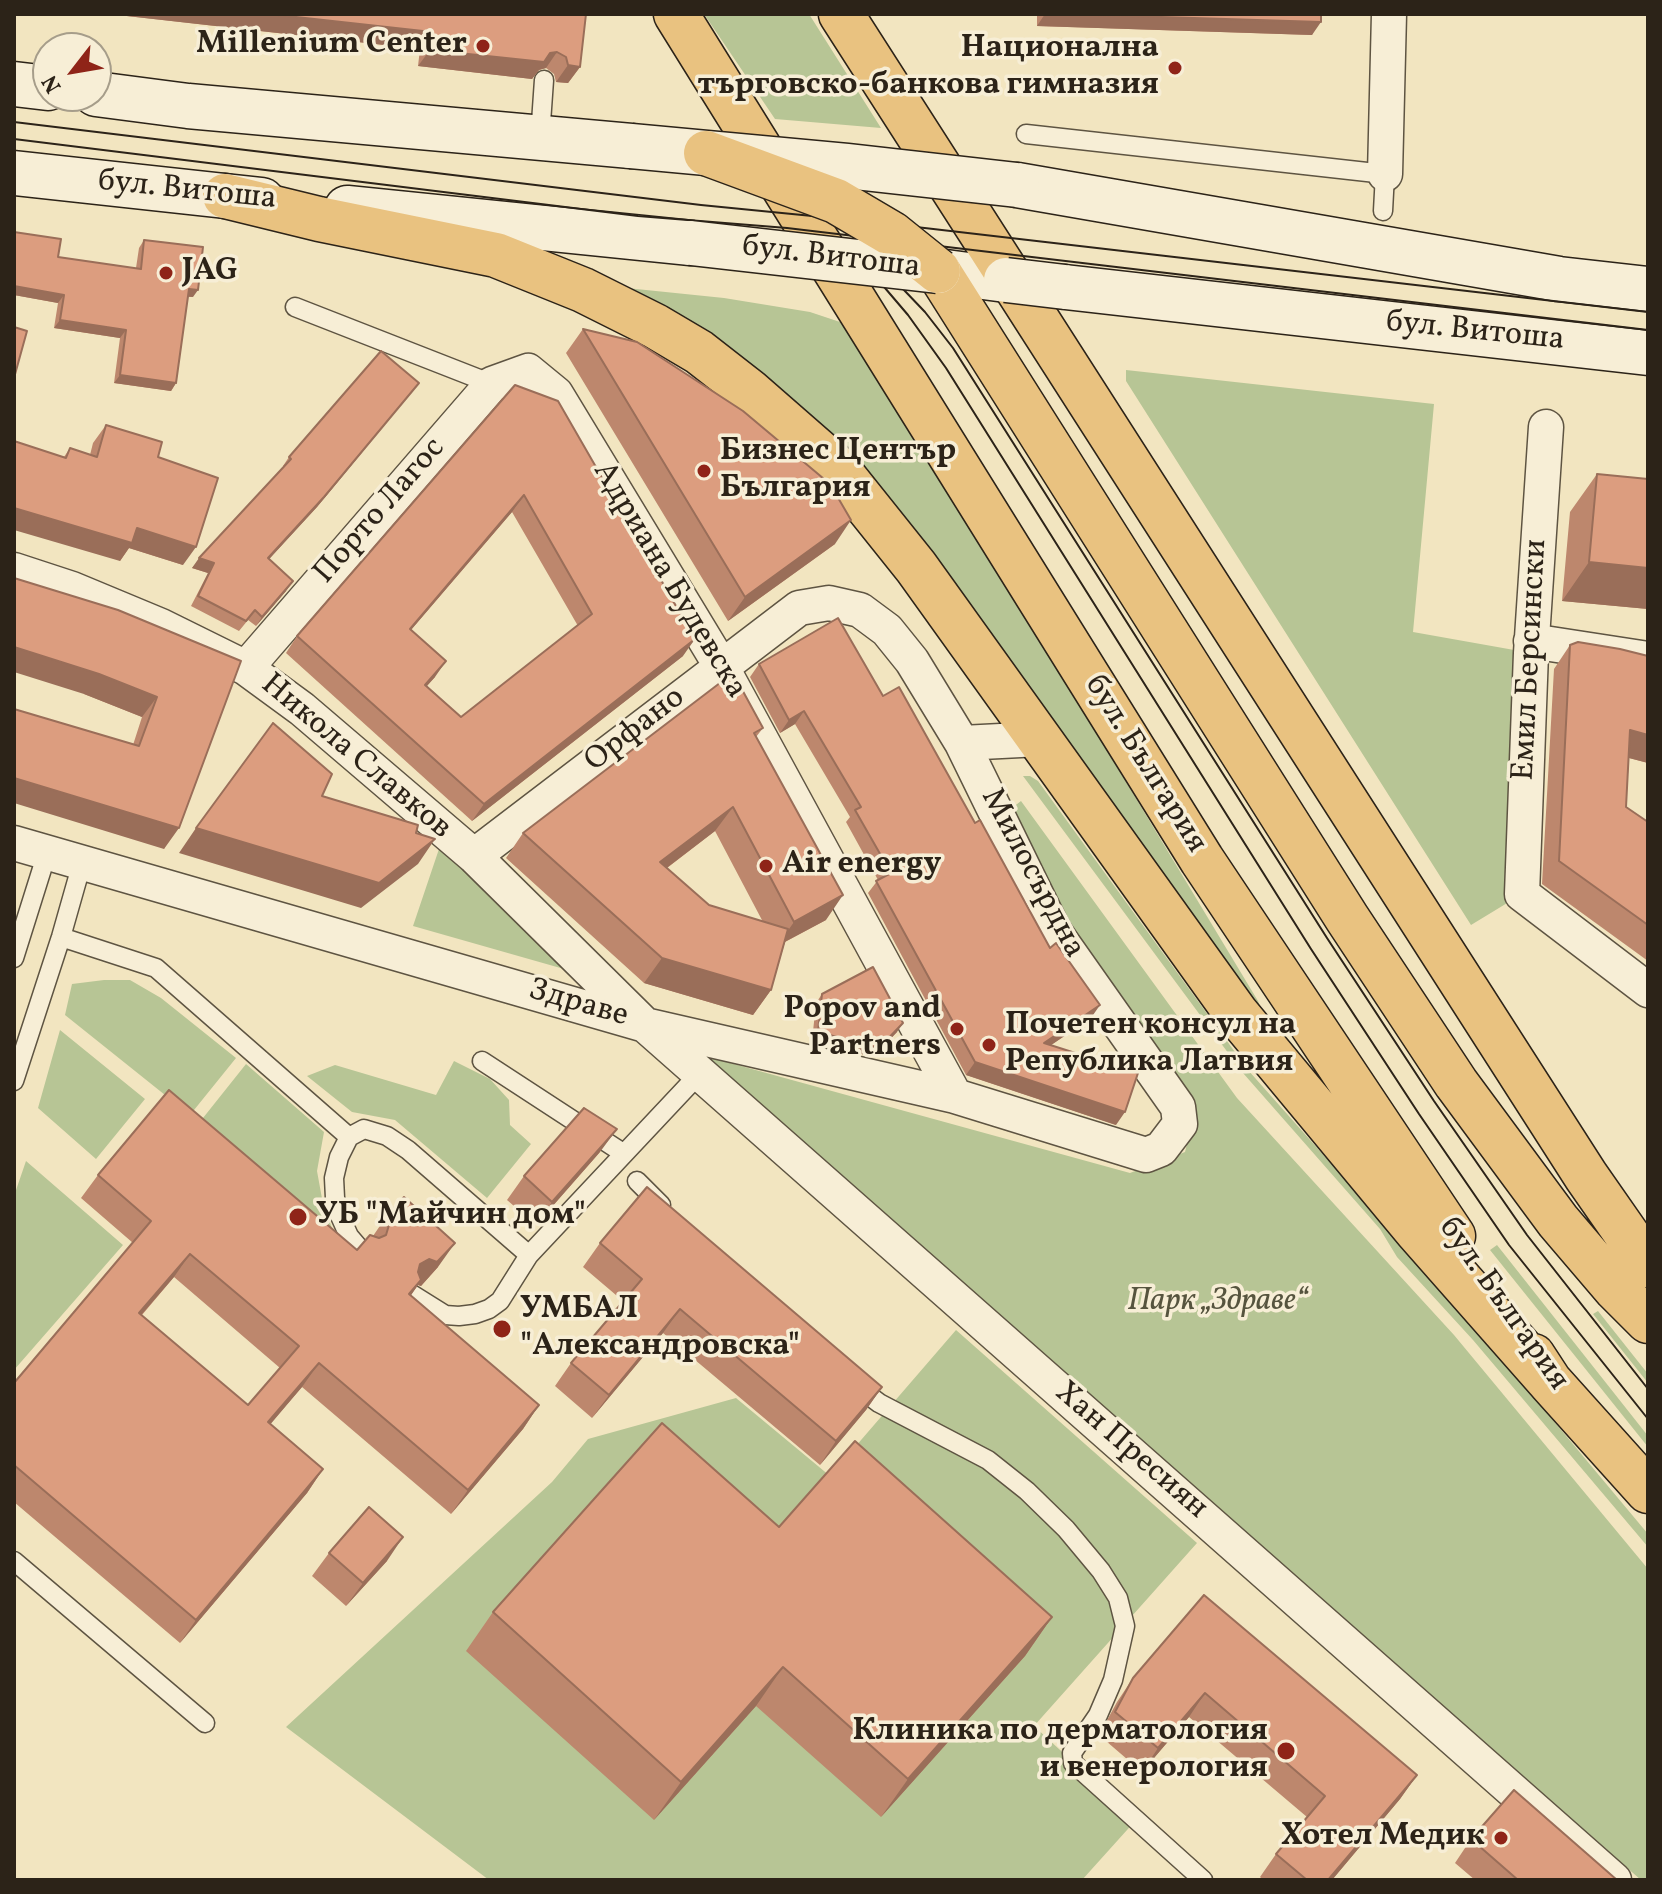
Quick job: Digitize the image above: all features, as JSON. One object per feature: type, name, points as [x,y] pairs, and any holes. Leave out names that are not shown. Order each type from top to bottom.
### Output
[{"type":"main road","name":"бул. България","points":[[676,14],[1202,860],[1550,1382],[1648,1491]]},
{"type":"main road","points":[[841,14],[1586,1176],[1648,1265]]},
{"type":"main road","points":[[706,153],[836,201],[892,234],[938,271],[1257,776],[1456,1083],[1558,1221],[1648,1321]]},
{"type":"main road","points":[[225,196],[319,219],[496,255],[583,290],[699,352],[836,467],[916,567],[1236,1013],[1417,1231],[1550,1382]]},
{"type":"street","points":[[1385,174],[1389,14]]},
{"type":"street","name":"бул. Витоша","points":[[112,96],[188,106],[540,137],[1017,185],[1559,279],[1648,289]]},
{"type":"street","name":"бул. Витоша","points":[[14,173],[635,236],[1648,353]]},
{"type":"street","name":"Порто Лагос","points":[[246,668],[492,384],[528,371]]},
{"type":"street","name":"Адриана Будевска","points":[[528,371],[556,394],[721,666],[955,1096]]},
{"type":"street","name":"Емил Берсински","points":[[1546,427],[1531,641],[1522,894],[1648,990]]},
{"type":"street","name":"Никола Славков","points":[[14,570],[72,589],[135,615],[246,668],[302,709],[474,856],[645,1025]]},
{"type":"street","name":"Милосърдна","points":[[799,608],[829,603],[860,610],[887,630],[912,661],[962,743],[1054,931],[1178,1107],[1180,1124],[1172,1137],[1161,1149],[1146,1155]]},
{"type":"street","name":"Орфано","points":[[474,856],[799,608]]},
{"type":"street","points":[[1531,641],[1648,659]]},
{"type":"street","name":"Милосърдна","points":[[962,743],[1040,739]]},
{"type":"street","name":"Здраве","points":[[14,843],[645,1025],[955,1096],[1146,1155]]},
{"type":"street","name":"Хан Пресиян","points":[[645,1025],[1614,1880]]},
{"type":"lane","points":[[540,137],[544,80]]},
{"type":"lane","points":[[1026,134],[1385,174],[1383,211]]},
{"type":"lane","points":[[295,307],[492,384]]},
{"type":"lane","points":[[14,958],[47,853]]},
{"type":"lane","points":[[14,1081],[82,863]]},
{"type":"lane","points":[[61,937],[156,968],[349,1137]]},
{"type":"lane","points":[[482,1061],[623,1153]]},
{"type":"lane","points":[[413,1295],[445,1315],[475,1314],[500,1301],[529,1255],[700,1073]]},
{"type":"lane","points":[[361,1250],[349,1236],[335,1198],[334,1178],[339,1157],[349,1137],[364,1129],[387,1136],[408,1150],[529,1255]]},
{"type":"lane","points":[[637,1181],[670,1213]]},
{"type":"lane","points":[[843,1377],[879,1403],[988,1460],[1027,1491],[1066,1529],[1101,1571],[1118,1598],[1125,1626],[1113,1680],[1098,1715],[1072,1753],[1073,1763],[1203,1880]]},
{"type":"lane","points":[[14,1561],[205,1723]]},
{"type":"green space","points":[[704,14],[809,14],[881,128],[775,119]]},
{"type":"green space","points":[[607,286],[724,298],[810,312],[840,322],[872,362],[981,541],[1258,1001],[1260,1006],[1257,1009],[990,647]]},
{"type":"green space","points":[[1126,370],[1434,404],[1413,632],[1531,653],[1522,894],[1471,925],[1126,381]]},
{"type":"green space","points":[[1023,776],[1038,781],[1248,1070],[1461,1310],[1648,1534],[1648,1547],[1473,1340],[1397,1257],[1380,1229],[1243,1073]]},
{"type":"green space","name":"Парк „Здраве“","points":[[1021,801],[1237,1098],[1454,1335],[1648,1569],[1648,1880],[1641,1880],[701,1055],[1130,1173],[1185,1152],[1195,1111],[1093,968],[1008,811]]},
{"type":"green space","points":[[439,849],[585,975],[413,926]]},
{"type":"green space","points":[[130,980],[161,998],[236,1058],[190,1115],[65,1015],[72,984]]},
{"type":"green space","points":[[60,1030],[145,1099],[96,1159],[38,1108]]},
{"type":"green space","points":[[454,1061],[490,1079],[509,1100],[510,1125],[531,1144],[487,1198],[395,1120],[352,1112],[307,1076],[335,1065],[436,1095]]},
{"type":"green space","points":[[246,1064],[324,1132],[317,1171],[323,1204],[338,1244],[199,1123]]},
{"type":"green space","points":[[26,1161],[123,1245],[14,1370],[14,1196]]},
{"type":"green space","points":[[1497,1245],[1648,1436],[1648,1447],[1490,1250]]},
{"type":"green space","points":[[1598,1311],[1648,1374],[1648,1383],[1593,1314]]},
{"type":"green space","points":[[956,1330],[1197,1543],[1034,1726],[1136,1820],[1082,1880],[489,1880],[286,1727],[552,1482],[588,1439],[736,1398],[830,1476]]},
{"type":"building","points":[[269,14],[586,14],[580,67],[568,65],[566,57],[557,52],[550,53],[544,62],[430,50],[432,32]]},
{"type":"building","points":[[1066,14],[1321,14],[1321,22]]},
{"type":"building","points":[[14,232],[61,239],[58,257],[141,269],[144,240],[203,247],[198,290],[189,289],[176,383],[120,375],[126,330],[60,320],[64,295],[14,286]]},
{"type":"building","points":[[14,327],[27,331],[14,378]]},
{"type":"building","name":"Бизнес Център България","points":[[583,329],[637,342],[743,411],[830,484],[851,520],[745,597]]},
{"type":"building","points":[[381,351],[419,383],[324,497],[268,558],[293,581],[262,617],[255,610],[246,621],[198,596],[214,563],[199,558],[291,459],[289,457]]},
{"type":"building","points":[[515,385],[558,401],[695,639],[484,804],[297,636]],"holes":[[[524,495],[592,614],[461,717],[425,685],[446,661],[410,629]]]},
{"type":"building","points":[[106,425],[162,442],[158,457],[218,478],[196,547],[137,528],[132,543],[14,508],[14,441],[66,458],[70,448],[97,457]]},
{"type":"building","points":[[1597,474],[1648,479],[1648,568],[1589,562]]},
{"type":"building","points":[[14,578],[118,610],[241,661],[179,828],[14,778],[14,709],[139,746],[157,697],[99,674],[14,647]]},
{"type":"building","points":[[838,618],[883,696],[899,687],[975,823],[980,820],[1050,948],[1056,943],[1100,1005],[1044,1043],[1138,1073],[1125,1112],[975,1062],[876,881],[891,873],[855,810],[861,807],[804,711],[789,720],[759,664]]},
{"type":"building","points":[[1578,642],[1648,656],[1648,735],[1630,730],[1626,807],[1648,822],[1648,925],[1559,861],[1570,645]]},
{"type":"building","points":[[733,673],[763,728],[754,733],[843,895],[794,922],[733,807],[660,862],[709,905],[788,929],[771,990],[662,958],[523,833]]},
{"type":"building","points":[[273,723],[332,774],[322,796],[418,825],[416,833],[435,839],[379,883],[196,828]]},
{"type":"building","points":[[873,967],[903,1023],[879,1048],[818,1032],[822,994]]},
{"type":"building","points":[[169,1090],[357,1250],[370,1235],[379,1238],[386,1235],[389,1225],[386,1217],[404,1197],[455,1243],[437,1262],[429,1259],[420,1264],[418,1272],[421,1280],[409,1294],[539,1405],[468,1490],[319,1363],[268,1422],[323,1469],[196,1620],[14,1465],[14,1383],[151,1221],[98,1175]],"holes":[[[190,1254],[299,1346],[248,1405],[139,1313]]]},
{"type":"building","points":[[584,1108],[617,1129],[552,1202],[524,1176]]},
{"type":"building","points":[[647,1187],[882,1387],[836,1441],[680,1309],[609,1395],[571,1363],[642,1279],[600,1243]]},
{"type":"building","points":[[662,1423],[779,1527],[855,1441],[1052,1617],[908,1779],[783,1667],[681,1782],[493,1612]]},
{"type":"building","points":[[369,1507],[403,1537],[363,1583],[329,1553]]},
{"type":"building","name":"Клиника по дерматология и венерология","points":[[1204,1595],[1417,1775],[1328,1880],[1307,1880],[1276,1854],[1325,1796],[1205,1693],[1158,1748],[1115,1712],[1133,1678]]},
{"type":"building","points":[[1514,1790],[1617,1880],[1518,1880],[1471,1839]]},
{"type":"tram line","points":[[14,122],[701,205],[873,222],[1648,312]]},
{"type":"tram line","points":[[14,139],[638,216],[787,228],[1648,330]]},
{"type":"tram line","points":[[737,232],[820,256],[864,274],[885,288],[908,315],[946,368],[1311,949],[1419,1114],[1509,1245],[1648,1419]]},
{"type":"tram line","points":[[828,242],[850,249],[881,266],[925,312],[953,348],[1327,938],[1434,1101],[1527,1235],[1648,1389]]},
{"type":"place","name":"Millenium Center","points":[[483,46]]},
{"type":"place","name":"Национална търговско-банкова гимназия","points":[[1175,68]]},
{"type":"place","name":"JAG","points":[[166,273]]},
{"type":"place","name":"Бизнес Център България","points":[[704,471]]},
{"type":"place","name":"Air energy","points":[[766,866]]},
{"type":"place","name":"Popov and Partners","points":[[957,1029]]},
{"type":"place","name":"Почетен консул на Република Латвия","points":[[989,1045]]},
{"type":"place","name":"УБ \"Майчин дом\"","points":[[298,1217]]},
{"type":"place","name":"УМБАЛ \"Александровска\"","points":[[502,1329]]},
{"type":"place","name":"Клиника по дерматология и венерология","points":[[1286,1751]]},
{"type":"place","name":"Хотел Медик","points":[[1501,1838]]}]
